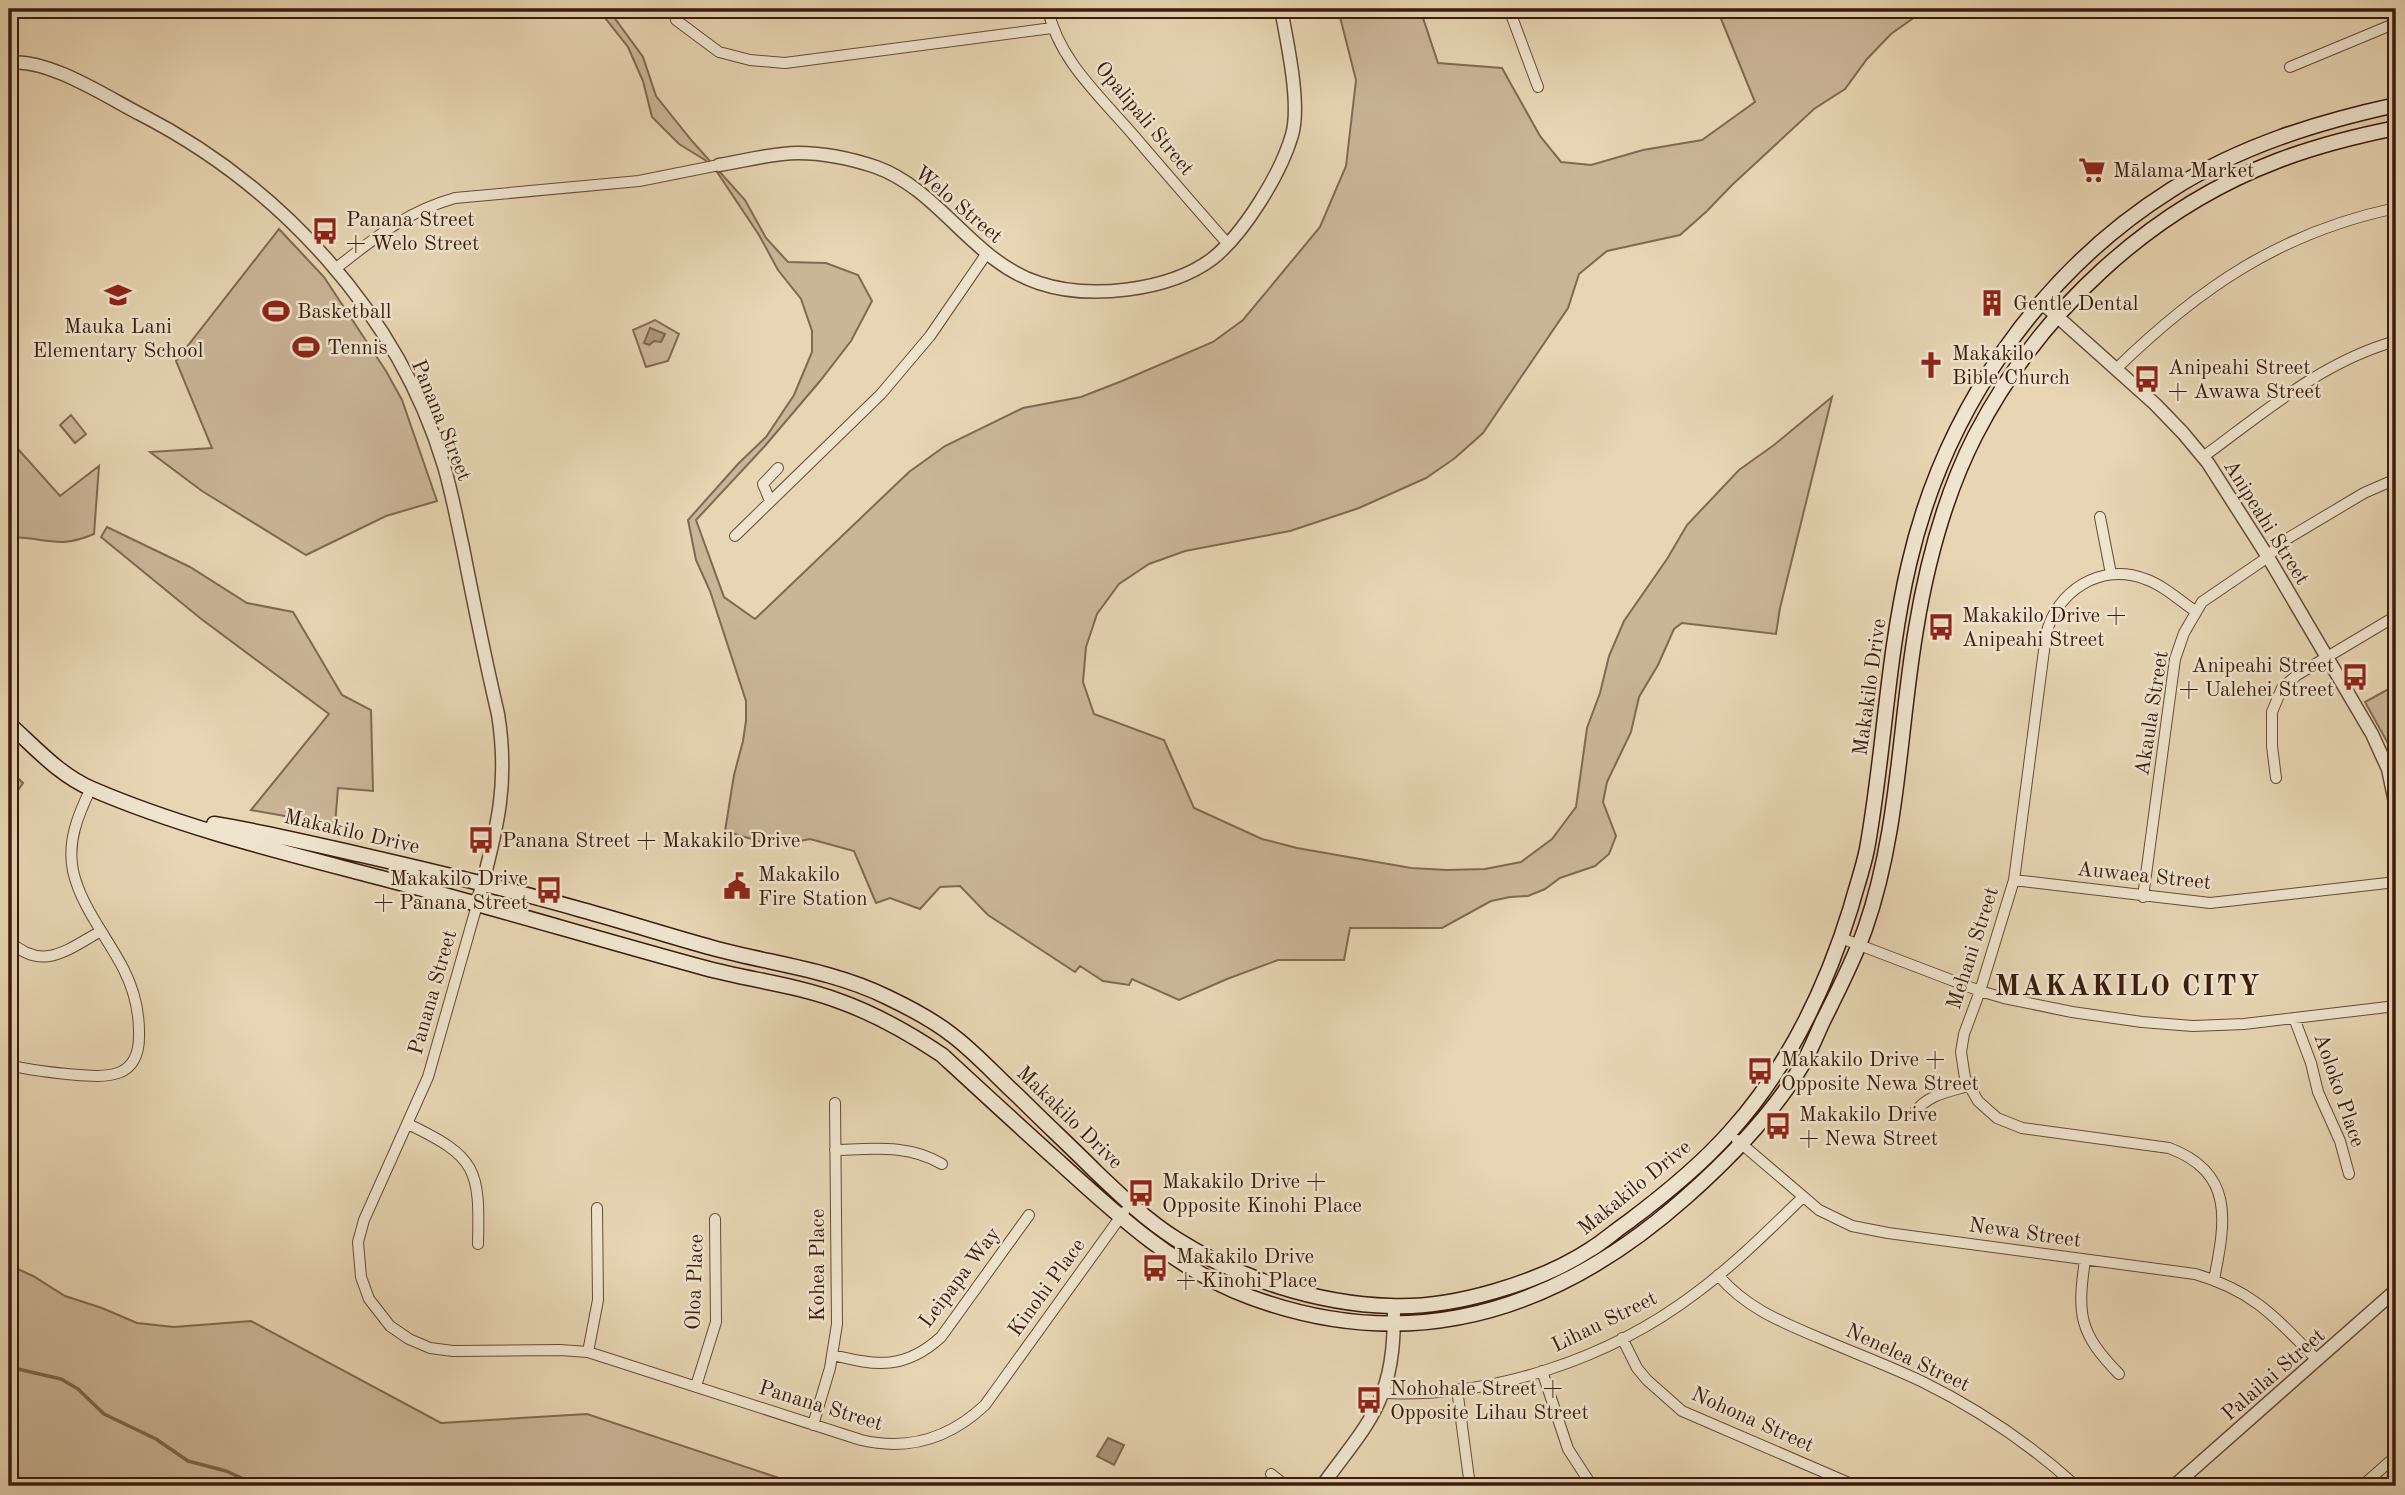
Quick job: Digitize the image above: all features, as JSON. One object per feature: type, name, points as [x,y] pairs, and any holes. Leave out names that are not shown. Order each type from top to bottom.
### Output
[{"type":"main road","name":"Makakilo Drive","points":[[164,816],[257,831],[483,883],[719,950],[845,979],[884,995],[955,1037],[1130,1204],[1176,1239],[1256,1279],[1297,1293],[1344,1302],[1394,1307],[1483,1295],[1534,1277],[1587,1252],[1671,1188],[1730,1133],[1790,1048],[1821,990],[1841,938],[1866,856],[1896,631],[1909,560],[1956,427],[1992,365],[2041,302],[2103,241],[2160,197],[2199,174],[2263,143],[2330,119],[2396,105]]},
{"type":"main road","name":"Makakilo Drive","points":[[9,724],[51,764],[90,788],[164,816],[713,970],[799,989],[838,1000],[874,1015],[942,1055],[1120,1218],[1204,1276],[1247,1296],[1338,1321],[1439,1322],[1486,1312],[1541,1294],[1620,1250],[1662,1219],[1723,1164],[1761,1121],[1803,1063],[1864,932],[1883,863],[1894,808],[1915,633],[1927,566],[1947,500],[1975,436],[2010,377],[2057,316],[2099,273],[2153,229],[2211,192],[2286,158],[2337,140],[2396,128]]},
{"type":"main road","points":[[713,970],[719,950]]},
{"type":"street","name":"Opalipali Street","points":[[1048,9],[1052,28],[1090,89],[1227,243]]},
{"type":"street","name":"Welo Street","points":[[335,270],[396,222],[444,201],[470,196],[639,181],[797,153],[836,157],[876,167],[909,183],[1000,264],[1039,284],[1089,292],[1130,290],[1172,280],[1212,259],[1238,232],[1270,186],[1293,134],[1295,105],[1281,9]]},
{"type":"street","points":[[1509,9],[1538,88]]},
{"type":"street","points":[[676,20],[719,52],[750,60],[785,63],[1052,28]]},
{"type":"street","points":[[2290,67],[2396,23]]},
{"type":"street","name":"Panana Street","points":[[9,63],[28,63],[53,70],[173,131],[229,167],[281,210],[335,270],[368,312],[403,368],[443,464],[503,744],[502,802],[483,883],[428,1077],[367,1212],[358,1242],[361,1277],[369,1298],[382,1318],[409,1339],[442,1350],[588,1352],[875,1444],[898,1445],[935,1438],[974,1415],[994,1393]]},
{"type":"street","points":[[2116,369],[2158,328],[2206,290],[2258,258],[2314,232],[2396,208]]},
{"type":"street","points":[[735,536],[881,394],[930,336],[987,253]]},
{"type":"street","name":"Anipeahi Street","points":[[2041,302],[2155,404],[2203,457],[2231,496],[2381,751],[2388,769],[2396,807]]},
{"type":"street","points":[[2203,457],[2326,370],[2396,341]]},
{"type":"street","points":[[770,501],[763,484],[778,468]]},
{"type":"street","name":"Akaula Street","points":[[2143,897],[2175,659],[2195,611],[2224,585],[2268,557],[2280,543],[2364,493],[2396,479]]},
{"type":"street","points":[[2100,516],[2111,574],[2128,574],[2145,579],[2195,611]]},
{"type":"street","name":"Mehani Street","points":[[2111,574],[2094,578],[2072,591],[2055,611],[2048,626],[2014,880],[1962,1043],[1963,1069],[1968,1086],[1978,1101],[1990,1113],[2013,1125],[2160,1146],[2193,1160],[2206,1171],[2215,1186],[2223,1211],[2224,1229],[2214,1280]]},
{"type":"street","points":[[2276,778],[2272,712],[2276,699],[2291,679],[2396,616]]},
{"type":"street","points":[[9,1065],[103,1077],[120,1073],[133,1062],[140,1042],[136,1002],[123,969],[79,890],[71,858],[75,825],[90,788]]},
{"type":"street","name":"Auwaea Street","points":[[2014,880],[2210,903],[2396,882]]},
{"type":"street","points":[[9,941],[27,955],[45,958],[63,953],[101,931]]},
{"type":"street","points":[[1841,938],[1980,991],[2072,1012],[2141,1022],[2193,1026],[2244,1024],[2396,1006]]},
{"type":"street","name":"Aoloko Place","points":[[2294,1018],[2311,1063],[2318,1092],[2340,1141],[2349,1174]]},
{"type":"street","points":[[1913,1114],[1933,1096],[1968,1086]]},
{"type":"street","name":"Kohea Place","points":[[813,1425],[832,1356],[837,1302],[835,1103]]},
{"type":"street","points":[[408,1124],[451,1146],[468,1165],[479,1198],[478,1244]]},
{"type":"street","name":"Newa Street","points":[[1730,1133],[1803,1197],[1835,1219],[1870,1230],[2195,1274],[2232,1287],[2264,1307],[2317,1360]]},
{"type":"street","points":[[835,1150],[905,1149],[925,1154],[942,1164]]},
{"type":"street","name":"Lihau Street","points":[[1383,1393],[1457,1390],[1542,1371],[1589,1354],[1644,1327],[1685,1300],[1718,1275],[1803,1197]]},
{"type":"street","name":"Kinohi Place","points":[[994,1393],[1130,1204]]},
{"type":"street","points":[[588,1352],[598,1292],[597,1208]]},
{"type":"street","name":"Leipapa Way","points":[[832,1356],[883,1364],[910,1358],[926,1349],[941,1337],[1029,1215]]},
{"type":"street","name":"Oloa Place","points":[[696,1387],[716,1322],[715,1219]]},
{"type":"street","points":[[2085,1260],[2080,1300],[2086,1330],[2095,1348],[2119,1374]]},
{"type":"street","name":"Nenelea Street","points":[[1718,1275],[1738,1296],[1771,1318],[1919,1380],[1965,1403],[2009,1431],[2076,1486]]},
{"type":"street","name":"Palailai Street","points":[[2174,1486],[2395,1295]]},
{"type":"street","points":[[1322,1486],[1383,1393],[1392,1353],[1394,1307]]},
{"type":"street","name":"Nohona Street","points":[[1622,1338],[1637,1368],[1647,1380],[1682,1410],[1856,1486]]},
{"type":"street","points":[[1542,1371],[1567,1449],[1592,1486]]},
{"type":"street","points":[[1457,1390],[1470,1486]]},
{"type":"street","points":[[2362,1486],[2396,1456]]},
{"type":"street","points":[[1270,1474],[1286,1486]]},
{"type":"shaded area","points":[[598,9],[608,9],[643,57],[656,96],[745,200],[766,238],[788,262],[826,263],[858,275],[872,301],[851,341],[820,381],[764,447],[696,520],[724,597],[755,619],[909,472],[945,446],[1023,408],[1081,397],[1122,381],[1213,342],[1243,320],[1320,227],[1346,166],[1356,80],[1338,9],[1420,9],[1438,63],[1502,68],[1540,136],[1561,162],[1591,165],[1643,150],[1702,140],[1755,102],[1717,9],[1926,9],[1891,34],[1867,59],[1845,89],[1814,109],[1680,235],[1607,251],[1579,274],[1568,308],[1483,433],[1455,458],[1426,478],[1359,508],[1290,531],[1185,551],[1149,564],[1119,584],[1097,614],[1086,647],[1083,682],[1094,714],[1164,740],[1194,808],[1262,839],[1297,848],[1411,868],[1485,869],[1521,862],[1552,839],[1576,807],[1587,728],[1600,693],[1609,656],[1624,621],[1687,525],[1739,470],[1832,397],[1776,634],[1682,623],[1674,629],[1658,665],[1639,697],[1631,732],[1607,782],[1603,802],[1616,836],[1609,854],[1595,866],[1560,878],[1545,889],[1528,896],[1491,901],[1442,928],[1350,928],[1344,960],[1278,960],[1179,1000],[1132,979],[1129,985],[1103,981],[1080,966],[1075,972],[988,915],[960,886],[940,887],[920,909],[890,898],[876,903],[854,851],[810,839],[775,846],[725,831],[734,775],[743,741],[746,701],[710,591],[696,560],[688,520],[766,437],[794,395],[812,352],[812,331],[801,299],[778,270],[759,235],[717,172],[705,160],[679,144],[652,117],[643,81],[628,47]]},
{"type":"shaded area","points":[[279,229],[324,277],[386,371],[402,400],[437,501],[386,516],[306,555],[202,491],[150,452],[212,448],[176,361]]},
{"type":"shaded area","points":[[655,320],[679,334],[668,361],[646,367],[633,330]]},
{"type":"shaded area","points":[[650,328],[665,334],[661,342],[654,341],[649,345],[644,343]]},
{"type":"shaded area","points":[[71,415],[86,434],[75,443],[60,425]]},
{"type":"shaded area","points":[[9,439],[60,496],[99,466],[94,534],[60,542],[9,537]]},
{"type":"shaded area","points":[[107,527],[190,567],[247,603],[293,612],[342,695],[371,710],[373,791],[338,788],[335,825],[251,810],[329,714],[200,618],[101,537]]},
{"type":"shaded area","points":[[2396,685],[2396,758],[2365,702]]},
{"type":"shaded area","points":[[9,770],[23,783],[9,804]]},
{"type":"shaded area","points":[[9,1265],[65,1296],[137,1323],[174,1327],[251,1321],[441,1423],[587,1414],[803,1486],[9,1486]]},
{"type":"shaded area","points":[[1108,1438],[1124,1445],[1114,1465],[1097,1456]]},
{"type":"waterway","points":[[9,1367],[61,1379],[78,1389],[104,1414],[156,1439],[188,1461],[226,1471],[259,1486]]},
{"type":"place","name":"Mālama Market","points":[[2092,170]]},
{"type":"place","name":"Panana Street + Welo Street","points":[[325,231]]},
{"type":"place","name":"Mauka Lani Elementary School","points":[[118,295]]},
{"type":"place","name":"Gentle Dental","points":[[1992,303]]},
{"type":"place","name":"Basketball","points":[[276,311]]},
{"type":"place","name":"Tennis","points":[[306,347]]},
{"type":"place","name":"Makakilo Bible Church","points":[[1931,365]]},
{"type":"place","name":"Anipeahi Street + Awawa Street","points":[[2147,379]]},
{"type":"place","name":"Makakilo Drive + Anipeahi Street","points":[[1941,627]]},
{"type":"place","name":"Anipeahi Street + Ualehei Street","points":[[2355,677]]},
{"type":"place","name":"Panana Street + Makakilo Drive","points":[[481,840]]},
{"type":"place","name":"Makakilo Fire Station","points":[[737,886]]},
{"type":"place","name":"Makakilo Drive + Panana Street","points":[[549,890]]},
{"type":"place","name":"Makakilo Drive + Opposite Newa Street","points":[[1760,1071]]},
{"type":"place","name":"Makakilo Drive + Newa Street","points":[[1778,1126]]},
{"type":"place","name":"Makakilo Drive + Opposite Kinohi Place","points":[[1141,1193]]},
{"type":"place","name":"Makakilo Drive + Kinohi Place","points":[[1155,1268]]},
{"type":"place","name":"Nohohale Street + Opposite Lihau Street","points":[[1369,1400]]},
{"type":"district","name":"MAKAKILO CITY","points":[[2128,985]]}]
